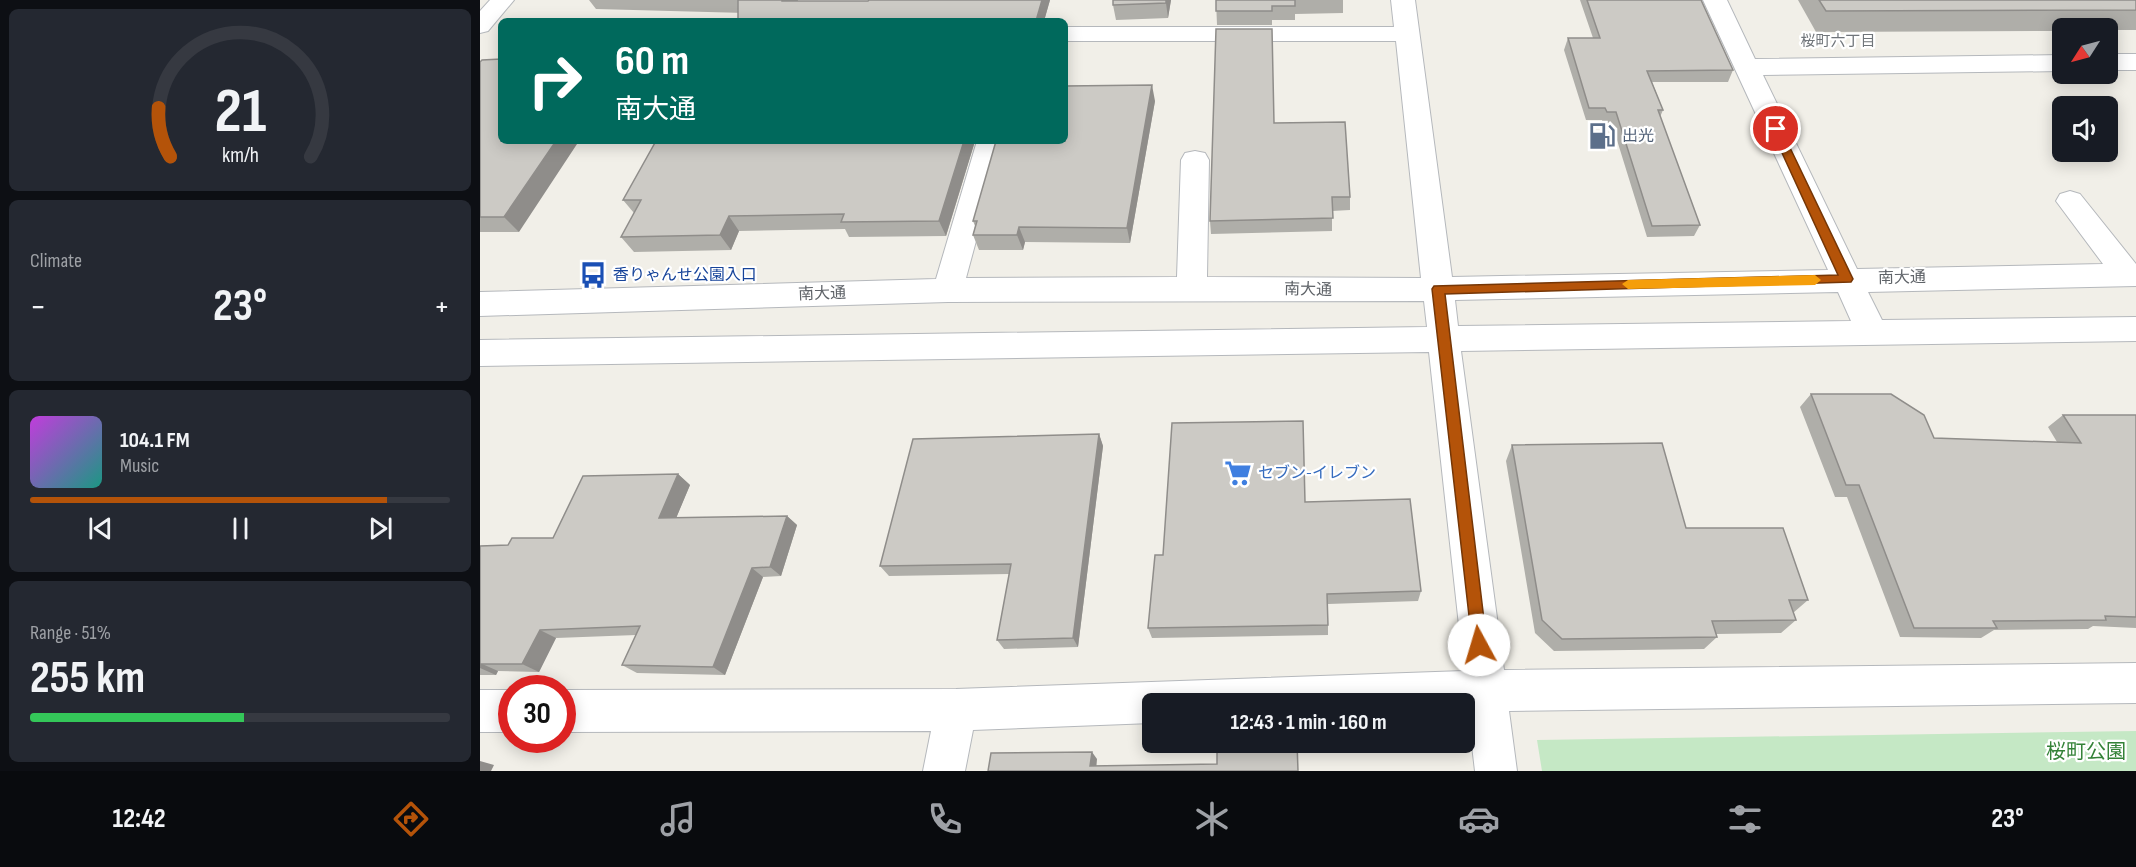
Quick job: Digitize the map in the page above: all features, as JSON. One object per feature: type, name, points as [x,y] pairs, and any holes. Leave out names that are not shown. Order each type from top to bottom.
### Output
[{"type":"street","points":[[480,26],[501,0]]},
{"type":"street","points":[[1403,0],[1496,771]]},
{"type":"street","points":[[1715,0],[1873,334]]},
{"type":"street","points":[[480,32],[498,32]]},
{"type":"street","points":[[1068,34],[1408,34]]},
{"type":"street","points":[[2118,62],[2136,62]]},
{"type":"street","points":[[1747,67],[2052,63]]},
{"type":"street","points":[[948,290],[989,144]]},
{"type":"street","points":[[1192,288],[1195,160]]},
{"type":"street","points":[[2070,201],[2132,275]]},
{"type":"street","name":"南大通","points":[[480,304],[948,290],[1192,288],[1347,291],[1846,279],[2132,275]]},
{"type":"street","points":[[480,353],[2136,329]]},
{"type":"street","points":[[576,711],[956,710],[1485,691],[2136,683]]},
{"type":"street","points":[[944,771],[956,710]]},
{"type":"street","points":[[480,711],[498,711]]},
{"type":"green space","name":"桜町公園","points":[[2136,731],[2136,771],[1542,771],[1537,740]]},
{"type":"building","points":[[738,0],[1042,0],[1037,18],[738,18]]},
{"type":"building","points":[[1113,0],[1166,0],[1166,3],[1113,5]]},
{"type":"building","points":[[1216,0],[1295,0],[1295,6],[1272,6],[1272,11],[1216,11]]},
{"type":"building","points":[[1587,0],[1701,0],[1733,70],[1647,71],[1663,110],[1658,110],[1700,225],[1652,226],[1616,112],[1607,112],[1605,108],[1589,108],[1568,38],[1600,38]]},
{"type":"building","points":[[1819,0],[2136,0],[2136,10],[1826,11]]},
{"type":"building","points":[[1216,29],[1272,29],[1274,123],[1345,122],[1350,197],[1332,197],[1333,218],[1210,221]]},
{"type":"building","points":[[498,59],[498,144],[554,144],[504,217],[480,217],[480,62]]},
{"type":"building","points":[[1152,85],[1127,228],[1019,227],[1017,235],[973,235],[977,221],[973,221],[995,144],[1068,144],[1068,86]]},
{"type":"building","points":[[654,144],[963,144],[939,221],[841,222],[844,214],[729,216],[720,235],[621,237],[641,200],[623,200]]},
{"type":"building","points":[[1811,394],[1891,394],[1924,415],[1934,438],[2081,443],[2063,415],[2136,415],[2136,617],[2105,616],[2106,620],[1993,621],[1997,628],[1914,628],[1859,485],[1846,485]]},
{"type":"building","points":[[1303,421],[1305,502],[1410,499],[1421,591],[1327,594],[1328,625],[1148,628],[1155,555],[1163,555],[1172,423]]},
{"type":"building","points":[[1099,434],[1073,638],[997,640],[1011,564],[880,566],[913,439]]},
{"type":"building","points":[[1662,443],[1686,528],[1783,528],[1808,600],[1789,600],[1796,620],[1712,621],[1717,637],[1562,639],[1542,620],[1512,445]]},
{"type":"building","points":[[678,474],[659,518],[787,516],[770,567],[752,568],[713,667],[622,665],[640,626],[540,630],[522,664],[480,664],[480,546],[508,545],[512,538],[553,538],[583,476]]},
{"type":"building","points":[[1092,752],[1090,766],[1217,764],[1217,753],[1297,753],[1298,771],[988,771],[991,753]]},
{"type":"slow traffic","points":[[1628,284],[1815,280]]},
{"type":"place","name":"出光","points":[[1602,136]]},
{"type":"place","name":"香りゃんせ公園入口","points":[[593,275]]},
{"type":"place","name":"セブン-イレブン","points":[[1238,473]]},
{"type":"district","name":"桜町六丁目","points":[[1838,41]]},
{"type":"route","points":[[1479,645],[1438,289],[1846,279],[1776,129]]}]
